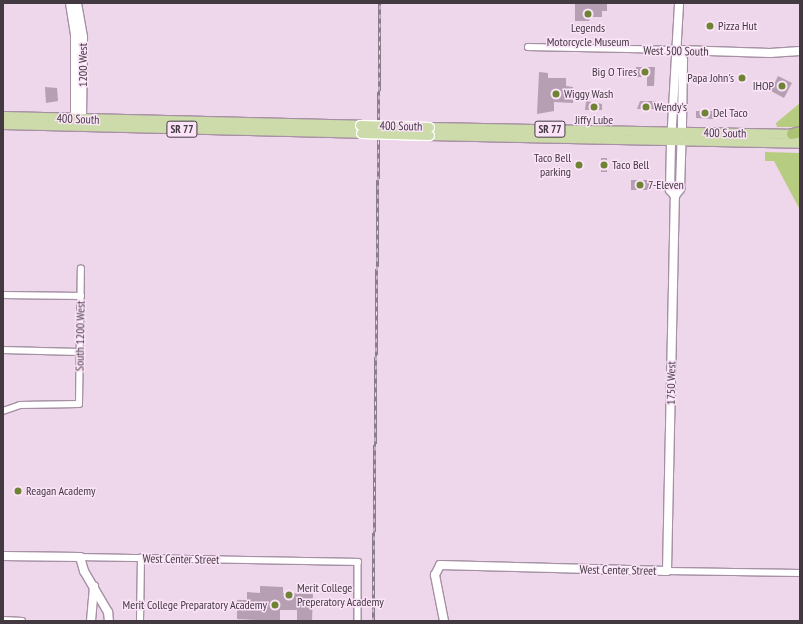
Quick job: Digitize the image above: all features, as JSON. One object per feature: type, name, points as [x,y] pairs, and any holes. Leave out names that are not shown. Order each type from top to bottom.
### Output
[{"type":"main road","name":"400 South","points":[[3,116],[79,123]]},
{"type":"main road","name":"400 South","points":[[3,124],[79,123],[429,131],[797,133]]},
{"type":"main road","name":"400 South","points":[[429,131],[671,143],[800,143]]},
{"type":"street","name":"1200 West","points":[[70,3],[75,36],[79,123]]},
{"type":"street","name":"1200 West","points":[[77,3],[83,37],[79,123]]},
{"type":"street","points":[[678,50],[679,3]]},
{"type":"street","name":"West 500 South","points":[[528,47],[770,53],[800,51]]},
{"type":"street","name":"1750 West","points":[[667,571],[675,196],[680,189],[682,132],[683,60],[678,50]]},
{"type":"street","name":"1750 West","points":[[675,196],[670,190],[671,132],[673,59],[678,50]]},
{"type":"street","name":"South 1200 West","points":[[3,411],[20,405],[79,404],[81,269]]},
{"type":"street","points":[[3,295],[81,296]]},
{"type":"street","points":[[3,350],[79,352]]},
{"type":"street","name":"West Center Street","points":[[3,556],[358,562],[358,621]]},
{"type":"street","points":[[80,557],[84,571],[94,585],[109,621]]},
{"type":"street","points":[[140,621],[142,558]]},
{"type":"street","name":"West Center Street","points":[[444,621],[437,567],[800,573]]},
{"type":"street","points":[[91,621],[94,585]]},
{"type":"street","points":[[3,620],[22,621]]},
{"type":"green space","points":[[800,103],[800,127],[777,127],[776,123]]},
{"type":"green space","points":[[765,152],[800,153],[800,210],[774,161],[765,161]]},
{"type":"building","name":"Legends Motorcycle Museum","points":[[575,3],[607,3],[607,11],[602,11],[602,17],[591,17],[589,21],[575,21]]},
{"type":"building","name":"Big O Tires","points":[[636,67],[655,67],[654,86],[647,86],[647,77],[635,77]]},
{"type":"building","name":"Wiggy Wash","points":[[539,72],[548,73],[548,78],[566,78],[566,86],[573,87],[573,103],[554,102],[554,111],[537,114]]},
{"type":"building","name":"IHOP","points":[[778,76],[792,83],[784,98],[771,91]]},
{"type":"building","points":[[45,87],[57,88],[58,101],[46,103]]},
{"type":"building","name":"Jiffy Lube","points":[[586,101],[602,104],[602,110],[585,110]]},
{"type":"building","name":"Wendy's","points":[[640,101],[656,101],[656,109],[637,109]]},
{"type":"building","name":"Del Taco","points":[[696,111],[714,111],[713,119],[696,118]]},
{"type":"building","name":"Taco Bell","points":[[601,158],[607,158],[607,172],[601,172]]},
{"type":"building","name":"7-Eleven","points":[[631,180],[650,180],[649,190],[631,190]]},
{"type":"building","name":"Merit College Preparatory Academy","points":[[260,586],[283,587],[283,593],[313,594],[312,621],[297,621],[297,610],[280,610],[280,621],[237,619],[237,600],[247,600],[247,592],[260,593]]},
{"type":"railway","points":[[373,621],[380,3]]},
{"type":"place","name":"Legends Motorcycle Museum","points":[[588,14]]},
{"type":"place","name":"Pizza Hut","points":[[710,26]]},
{"type":"place","name":"Big O Tires","points":[[645,72]]},
{"type":"place","name":"Papa John's","points":[[742,78]]},
{"type":"place","name":"IHOP","points":[[782,86]]},
{"type":"place","name":"Wiggy Wash","points":[[556,94]]},
{"type":"place","name":"Jiffy Lube","points":[[594,107]]},
{"type":"place","name":"Wendy's","points":[[646,107]]},
{"type":"place","name":"Del Taco","points":[[705,113]]},
{"type":"place","name":"Taco Bell parking","points":[[579,165]]},
{"type":"place","name":"Taco Bell","points":[[604,165]]},
{"type":"place","name":"7-Eleven","points":[[640,185]]},
{"type":"place","name":"Reagan Academy","points":[[18,491]]},
{"type":"place","name":"Merit College Preperatory Academy","points":[[289,595]]},
{"type":"place","name":"Merit College Preparatory Academy","points":[[275,605]]}]
